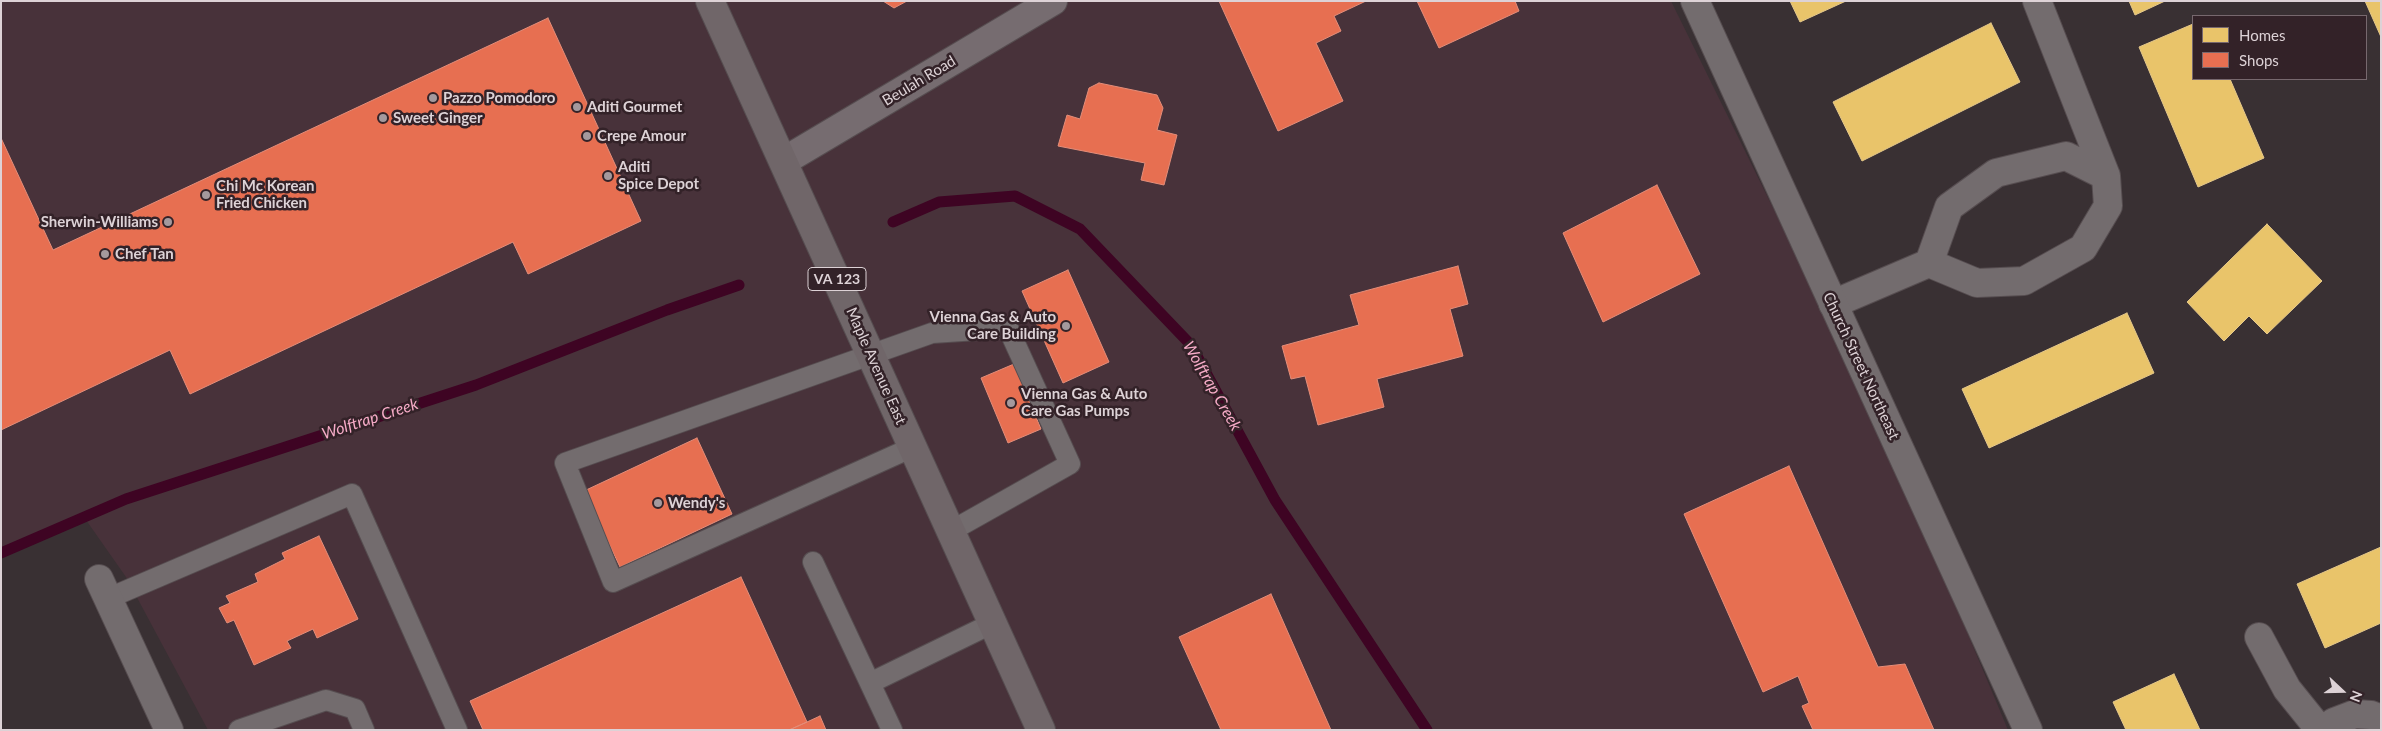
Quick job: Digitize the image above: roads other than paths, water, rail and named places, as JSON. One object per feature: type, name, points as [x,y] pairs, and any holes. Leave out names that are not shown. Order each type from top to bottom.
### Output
[{"type":"main road","name":"Maple Avenue East","points":[[710,1],[1041,730]]},
{"type":"main road","name":"Beulah Road","points":[[784,161],[1054,1]]},
{"type":"street","name":"Church Street Northeast","points":[[1695,1],[2028,730]]},
{"type":"street","points":[[1833,304],[1928,263],[1978,283],[2024,281],[2084,248],[2108,206],[2106,176],[2037,1]]},
{"type":"street","points":[[1928,263],[1949,207],[1996,173],[2066,156],[2106,176]]},
{"type":"street","points":[[104,589],[169,730]]},
{"type":"street","points":[[2259,637],[2287,689],[2322,730],[2334,722],[2355,714],[2371,715],[2381,719]]},
{"type":"lane","points":[[913,447],[613,582],[565,463],[932,332],[1008,328],[1070,464],[951,531]]},
{"type":"lane","points":[[104,589],[352,494],[456,730]]},
{"type":"lane","points":[[813,562],[892,730]]},
{"type":"lane","points":[[870,683],[993,623]]},
{"type":"lane","points":[[239,730],[326,700],[355,709],[364,730]]},
{"type":"waterway","name":"Wolftrap Creek","points":[[893,222],[939,202],[1015,196],[1080,229],[1191,345],[1275,500],[1427,730]]},
{"type":"waterway","name":"Wolftrap Creek","points":[[1,553],[126,499],[476,385],[667,310],[739,285]]},
{"type":"place","name":"Pazzo Pomodoro","points":[[433,98]]},
{"type":"place","name":"Aditi Gourmet","points":[[577,107]]},
{"type":"place","name":"Sweet Ginger","points":[[383,118]]},
{"type":"place","name":"Crepe Amour","points":[[587,136]]},
{"type":"place","name":"Aditi Spice Depot","points":[[608,176]]},
{"type":"place","name":"Chi Mc Korean Fried Chicken","points":[[206,195]]},
{"type":"place","name":"Sherwin-Williams","points":[[168,222]]},
{"type":"place","name":"Chef Tan","points":[[105,254]]},
{"type":"place","name":"Vienna Gas & Auto Care Building","points":[[1066,326]]},
{"type":"place","name":"Vienna Gas & Auto Care Gas Pumps","points":[[1011,403]]},
{"type":"place","name":"Wendy's","points":[[658,503]]}]
